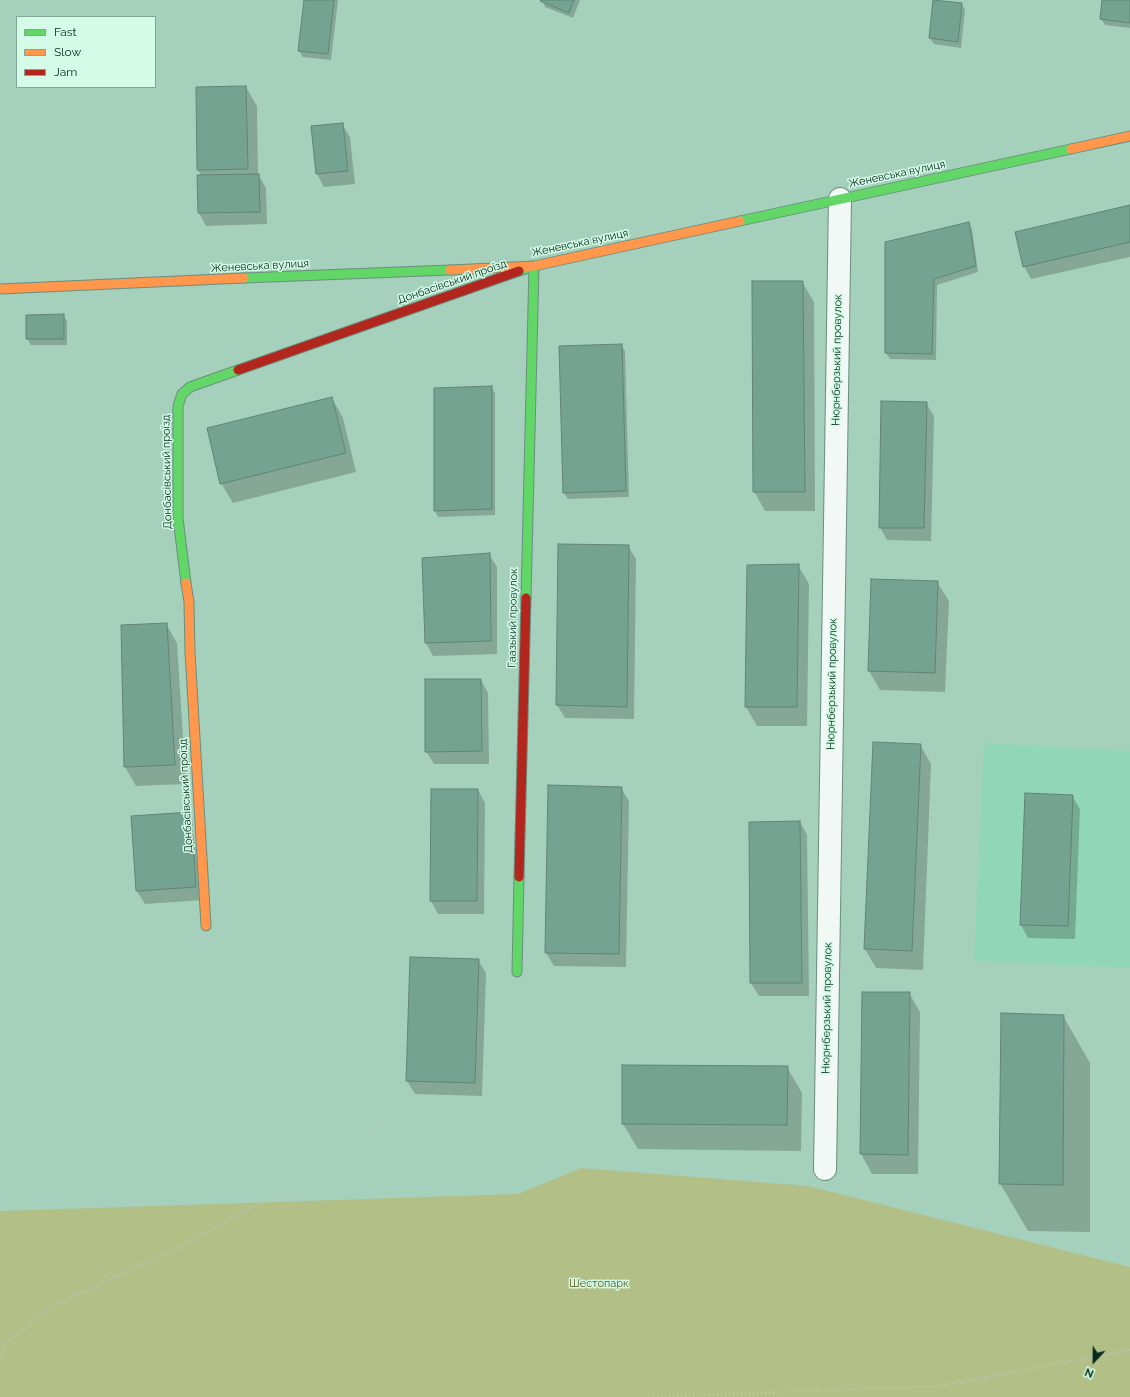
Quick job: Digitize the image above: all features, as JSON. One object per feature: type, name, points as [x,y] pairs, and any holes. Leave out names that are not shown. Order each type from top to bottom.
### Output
[{"type":"street","name":"Женевська вулиця","points":[[0,289],[534,266],[1130,136]]},
{"type":"street","name":"Нюрнберзький провулок","points":[[825,1169],[840,199]]},
{"type":"street","name":"Донбасівський проїзд","points":[[206,926],[190,660],[189,602],[178,518],[178,406],[182,394],[190,387],[534,266]]},
{"type":"street","name":"Гаазький провулок","points":[[517,972],[534,266]]},
{"type":"path","points":[[0,1358],[6,1343],[53,1306],[179,1247],[365,1145],[388,1109]]},
{"type":"path","points":[[653,1397],[939,1386],[1130,1350]]},
{"type":"shaded area","points":[[984,743],[1130,751],[1130,968],[974,961]]},
{"type":"green space","name":"Шестопарк","points":[[581,1168],[808,1186],[1130,1267],[1130,1397],[0,1397],[0,1211],[518,1194]]},
{"type":"building","points":[[304,0],[334,0],[328,54],[298,51]]},
{"type":"building","points":[[574,0],[569,13],[540,1]]},
{"type":"building","points":[[933,0],[962,3],[958,42],[929,38]]},
{"type":"building","points":[[1102,0],[1130,0],[1130,23],[1100,19]]},
{"type":"building","points":[[246,86],[248,169],[197,170],[196,87]]},
{"type":"building","points":[[343,123],[348,171],[316,174],[311,126]]},
{"type":"building","points":[[259,174],[260,212],[198,213],[197,175]]},
{"type":"building","points":[[1130,205],[1130,242],[1023,267],[1015,232]]},
{"type":"building","points":[[969,222],[976,266],[934,279],[932,354],[885,353],[885,242]]},
{"type":"building","points":[[752,281],[803,281],[805,492],[753,492]]},
{"type":"building","points":[[64,314],[64,339],[26,339],[26,315]]},
{"type":"building","points":[[622,344],[626,491],[563,493],[559,346]]},
{"type":"building","points":[[492,386],[492,509],[434,511],[434,388]]},
{"type":"building","points":[[332,397],[346,453],[220,484],[207,428]]},
{"type":"building","points":[[881,401],[927,402],[924,528],[879,528]]},
{"type":"building","points":[[558,544],[629,545],[627,707],[556,705]]},
{"type":"building","points":[[490,553],[491,641],[425,643],[422,558]]},
{"type":"building","points":[[799,564],[797,707],[745,707],[747,565]]},
{"type":"building","points":[[871,579],[938,581],[935,673],[868,671]]},
{"type":"building","points":[[167,623],[175,765],[124,767],[121,625]]},
{"type":"building","points":[[425,679],[481,679],[482,751],[425,752]]},
{"type":"building","points":[[873,742],[921,744],[912,951],[864,949]]},
{"type":"building","points":[[548,785],[622,787],[619,954],[545,953]]},
{"type":"building","points":[[431,789],[478,789],[477,901],[430,901]]},
{"type":"building","points":[[1025,793],[1073,795],[1068,926],[1020,925]]},
{"type":"building","points":[[191,812],[196,887],[136,891],[131,816]]},
{"type":"building","points":[[800,821],[802,983],[750,983],[749,822]]},
{"type":"building","points":[[410,957],[479,959],[475,1083],[406,1081]]},
{"type":"building","points":[[862,992],[910,992],[908,1155],[860,1154]]},
{"type":"building","points":[[1001,1013],[1064,1015],[1063,1185],[999,1184]]},
{"type":"building","points":[[622,1065],[788,1066],[787,1125],[622,1124]]},
{"type":"traffic: fast","points":[[740,221],[1071,149]]},
{"type":"traffic: fast","points":[[519,271],[534,266],[526,598]]},
{"type":"traffic: fast","points":[[244,278],[450,270]]},
{"type":"traffic: fast","points":[[186,583],[178,518],[178,406],[182,394],[190,387],[238,370]]},
{"type":"traffic: fast","points":[[517,972],[519,877]]},
{"type":"traffic: slow","points":[[1071,149],[1130,136]]},
{"type":"traffic: slow","points":[[450,270],[534,266],[740,221]]},
{"type":"traffic: slow","points":[[0,289],[244,278]]},
{"type":"traffic: slow","points":[[186,583],[189,602],[190,652],[206,926]]},
{"type":"traffic: jam","points":[[238,370],[519,271]]},
{"type":"traffic: jam","points":[[519,877],[526,598]]}]
